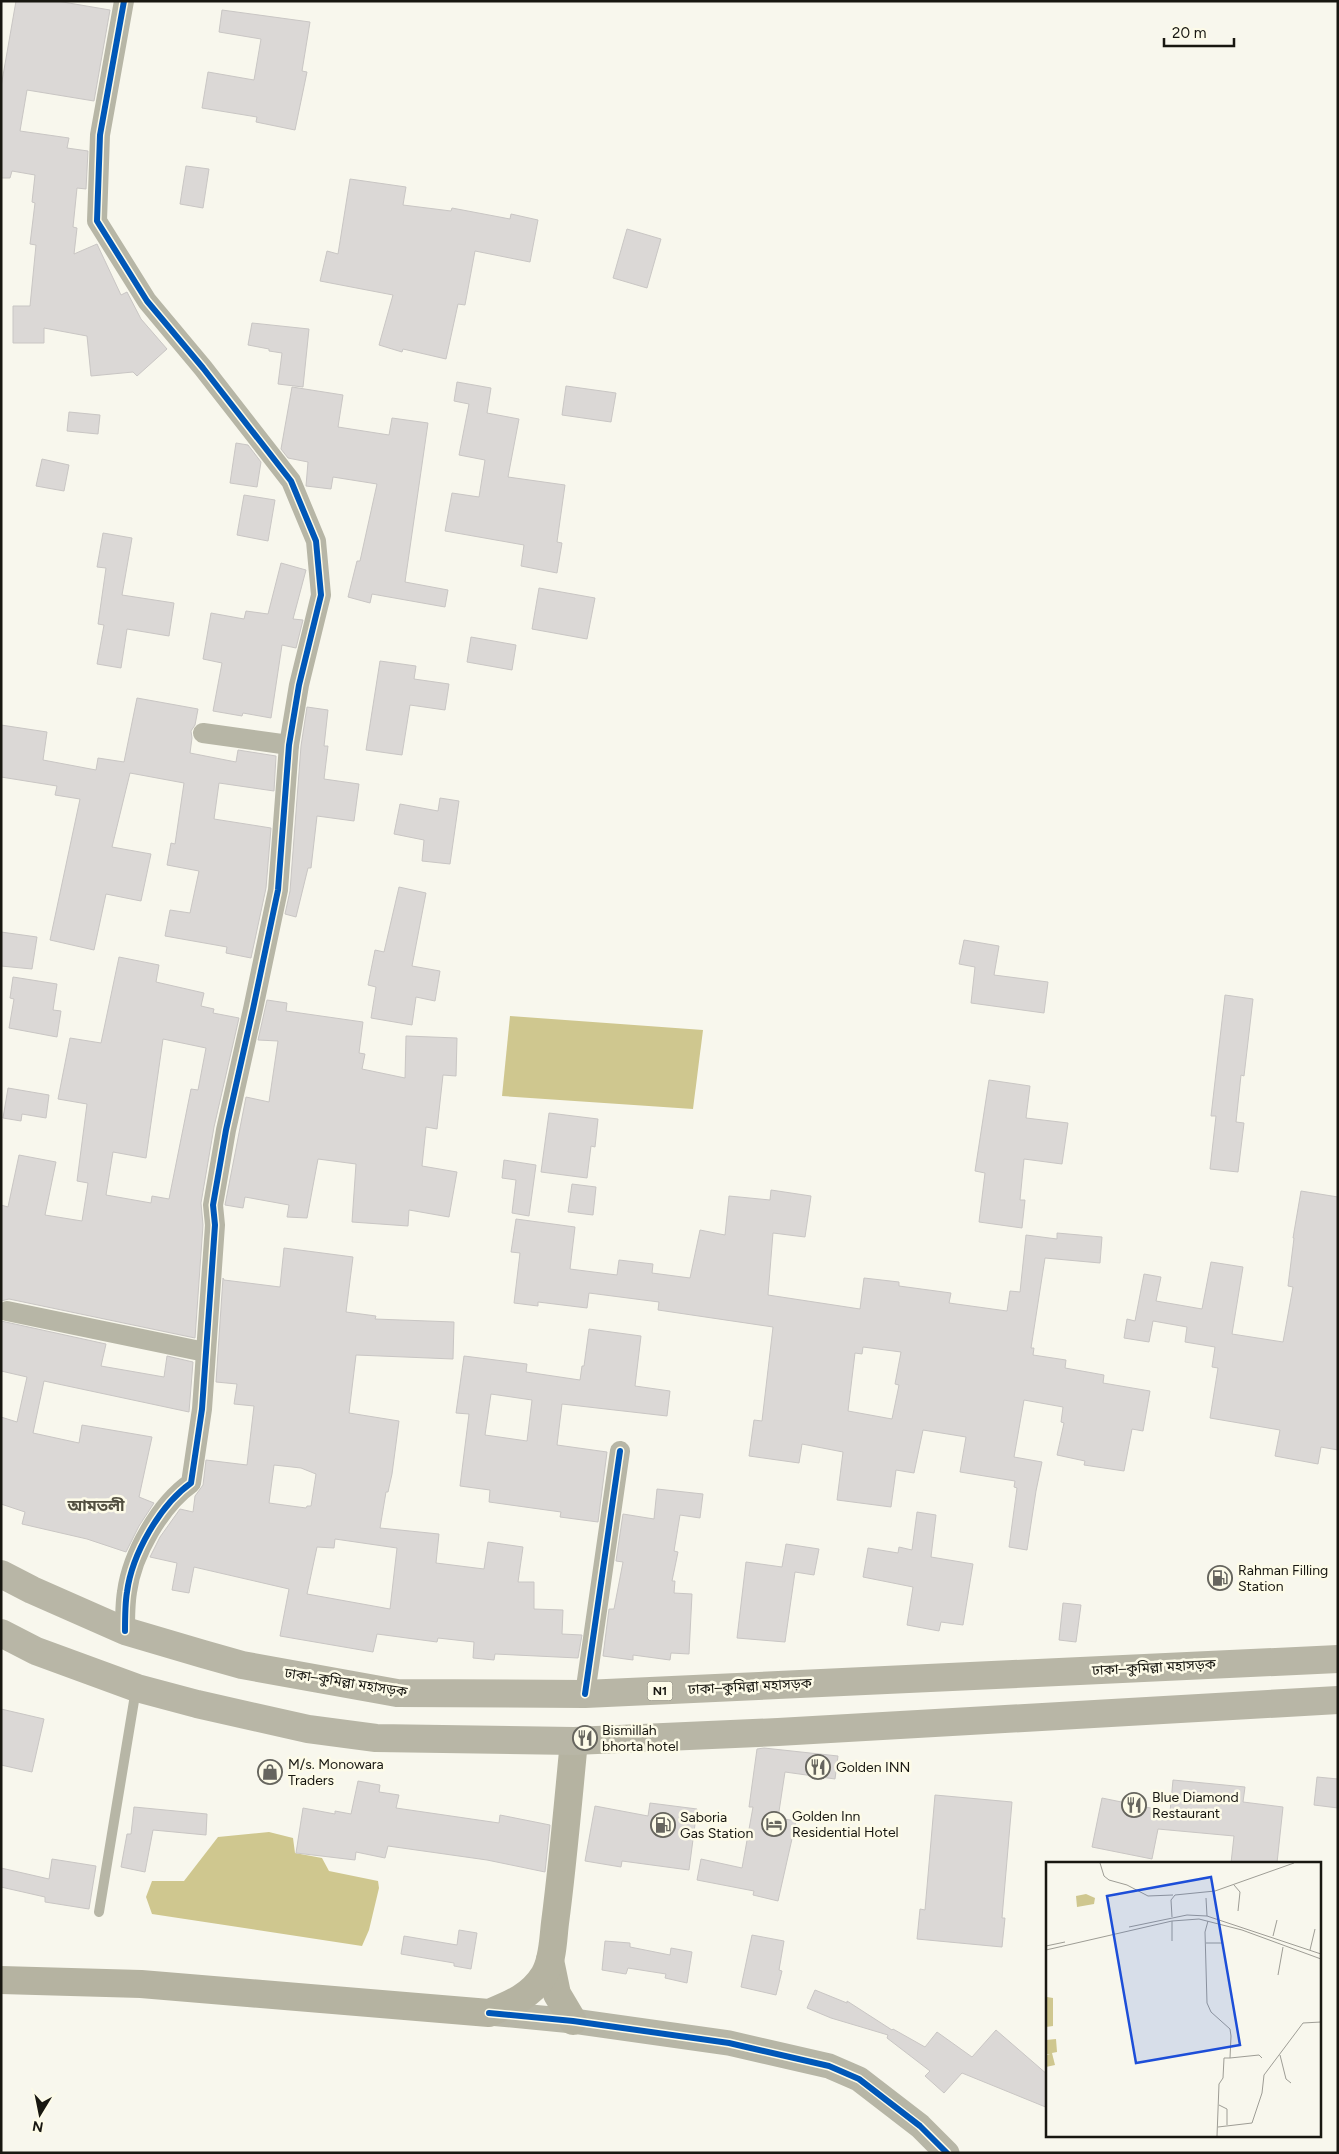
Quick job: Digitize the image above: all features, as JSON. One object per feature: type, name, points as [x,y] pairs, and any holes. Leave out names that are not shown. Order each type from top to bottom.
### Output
[{"type":"highway","name":"ঢাকা–কুমিল্লা মহাসড়ক","points":[[1,1574],[32,1590],[125,1631],[242,1665],[398,1693],[585,1694],[1338,1659]]},
{"type":"highway","points":[[1,1632],[36,1651],[136,1688],[308,1729],[376,1738],[574,1741],[1338,1700]]},
{"type":"main road","points":[[1,1980],[141,1984],[489,2013],[523,1998],[545,1974],[550,1960],[560,1888],[574,1741]]},
{"type":"main road","points":[[550,1960],[557,1994],[573,2021]]},
{"type":"street","points":[[124,1],[100,135],[96,221],[147,301],[203,368],[291,481],[316,542],[321,595],[299,685],[289,745],[278,890],[226,1130],[213,1205],[215,1225],[202,1409],[191,1483],[178,1492],[144,1537],[127,1591],[125,1631]]},
{"type":"street","points":[[203,733],[289,745]]},
{"type":"street","points":[[7,1311],[205,1352]]},
{"type":"street","points":[[585,1694],[620,1451]]},
{"type":"street","points":[[489,2013],[573,2021],[729,2043],[829,2066],[859,2079],[920,2126],[947,2153]]},
{"type":"lane","points":[[100,1912],[136,1688]]},
{"type":"shaded area","points":[[510,1016],[703,1030],[693,1109],[502,1096]]},
{"type":"shaded area","points":[[269,1832],[293,1838],[295,1853],[322,1858],[329,1871],[378,1881],[379,1888],[369,1930],[362,1946],[152,1914],[146,1897],[152,1881],[184,1881],[218,1837]]},
{"type":"building","points":[[16,1],[57,1],[110,10],[94,101],[27,90],[20,131],[69,138],[67,148],[88,151],[86,189],[77,188],[73,227],[77,228],[74,254],[97,244],[121,295],[127,292],[141,319],[167,349],[137,376],[133,372],[91,376],[87,336],[44,328],[44,343],[13,343],[13,306],[30,306],[36,245],[30,244],[35,203],[32,202],[35,175],[12,171],[10,178],[1,178],[1,87]]},
{"type":"building","points":[[222,10],[310,22],[302,71],[307,72],[295,130],[256,122],[257,117],[202,108],[208,72],[254,80],[261,39],[219,32]]},
{"type":"building","points":[[186,166],[209,169],[203,208],[180,204]]},
{"type":"building","points":[[350,179],[406,187],[403,205],[451,211],[452,208],[510,219],[511,214],[538,220],[530,262],[475,251],[465,305],[458,304],[446,359],[403,349],[402,352],[379,345],[393,295],[320,281],[327,251],[338,254]]},
{"type":"building","points":[[627,229],[661,239],[647,288],[613,278]]},
{"type":"building","points":[[252,323],[309,329],[303,387],[278,384],[282,353],[248,345]]},
{"type":"building","points":[[457,382],[491,388],[487,413],[519,419],[508,477],[565,485],[557,542],[562,543],[557,573],[521,566],[524,545],[445,531],[452,493],[479,497],[485,460],[459,455],[469,404],[454,401]]},
{"type":"building","points":[[566,386],[616,393],[611,422],[562,415]]},
{"type":"building","points":[[292,387],[343,395],[338,427],[389,435],[392,418],[428,423],[405,582],[448,590],[445,607],[372,594],[370,603],[348,597],[357,561],[360,561],[377,484],[333,477],[331,489],[306,486],[308,462],[288,458],[281,449]]},
{"type":"building","points":[[69,412],[100,415],[98,434],[67,431]]},
{"type":"building","points":[[236,443],[248,445],[261,462],[257,487],[230,483]]},
{"type":"building","points":[[42,459],[69,465],[64,491],[36,486]]},
{"type":"building","points":[[244,495],[275,500],[268,541],[237,535]]},
{"type":"building","points":[[103,533],[132,538],[122,595],[174,603],[169,636],[127,629],[121,668],[97,664],[104,625],[98,624],[106,568],[97,567]]},
{"type":"building","points":[[281,563],[306,570],[293,619],[303,620],[296,648],[282,645],[271,718],[243,713],[242,716],[213,711],[222,663],[203,659],[211,613],[244,619],[246,611],[268,614]]},
{"type":"building","points":[[539,588],[595,598],[587,639],[532,629]]},
{"type":"building","points":[[471,637],[516,645],[512,670],[467,662]]},
{"type":"building","points":[[380,661],[416,666],[414,679],[449,684],[445,710],[410,705],[402,755],[366,750]]},
{"type":"building","points":[[137,698],[198,709],[195,725],[191,731],[190,753],[236,762],[238,750],[276,756],[274,791],[219,783],[214,819],[271,828],[266,888],[251,958],[226,953],[227,947],[165,936],[170,910],[190,913],[199,871],[167,865],[171,843],[175,844],[184,783],[130,773],[112,847],[151,854],[141,901],[106,894],[94,950],[50,940],[80,799],[55,795],[57,786],[1,777],[1,725],[47,732],[43,760],[96,770],[98,758],[124,762]]},
{"type":"building","points":[[307,707],[328,710],[324,746],[328,746],[324,779],[359,784],[354,821],[317,816],[311,868],[308,868],[296,917],[285,914],[290,891],[301,746]]},
{"type":"building","points":[[440,798],[459,801],[450,864],[422,861],[424,840],[394,834],[400,804],[438,811]]},
{"type":"building","points":[[399,887],[426,893],[412,966],[440,971],[435,1001],[416,997],[412,1025],[371,1018],[376,987],[368,985],[375,950],[384,952]]},
{"type":"building","points":[[1,932],[37,937],[32,969],[1,966]]},
{"type":"building","points":[[964,940],[999,946],[994,975],[1048,982],[1044,1013],[971,1003],[975,967],[959,964]]},
{"type":"building","points":[[119,957],[159,965],[156,982],[204,993],[201,1006],[214,1009],[213,1013],[239,1018],[214,1127],[201,1203],[203,1225],[195,1338],[9,1299],[1,1301],[1,1205],[8,1207],[19,1155],[56,1162],[45,1215],[82,1221],[88,1183],[77,1181],[87,1104],[58,1099],[70,1038],[101,1043]],"holes":[[[163,1039],[206,1048],[198,1090],[191,1089],[169,1199],[152,1196],[151,1203],[106,1195],[113,1152],[146,1158]]]},
{"type":"building","points":[[13,977],[57,984],[53,1010],[61,1011],[57,1037],[9,1028],[14,999],[10,998]]},
{"type":"building","points":[[1225,995],[1253,999],[1244,1076],[1241,1075],[1236,1122],[1244,1123],[1238,1172],[1210,1169],[1216,1116],[1211,1116]]},
{"type":"building","points":[[267,1000],[287,1003],[286,1011],[363,1022],[359,1053],[365,1054],[362,1069],[405,1078],[406,1036],[457,1038],[456,1076],[443,1075],[437,1129],[426,1127],[422,1166],[457,1172],[449,1217],[409,1210],[408,1226],[352,1222],[356,1164],[318,1159],[307,1218],[287,1217],[289,1205],[245,1197],[243,1208],[225,1205],[246,1097],[269,1102],[278,1041],[258,1040]]},
{"type":"building","points":[[989,1080],[1030,1086],[1026,1118],[1068,1123],[1062,1164],[1024,1159],[1020,1200],[1025,1200],[1022,1228],[979,1222],[985,1173],[975,1171]]},
{"type":"building","points":[[8,1088],[49,1095],[46,1118],[22,1114],[21,1121],[3,1118]]},
{"type":"building","points":[[549,1113],[598,1119],[595,1147],[591,1146],[587,1178],[541,1172]]},
{"type":"building","points":[[504,1160],[536,1165],[529,1216],[512,1213],[516,1180],[502,1178]]},
{"type":"building","points":[[572,1184],[596,1187],[593,1215],[568,1212]]},
{"type":"building","points":[[771,1190],[811,1196],[805,1237],[773,1233],[768,1295],[860,1309],[864,1278],[899,1282],[899,1286],[951,1293],[949,1303],[1007,1311],[1010,1291],[1020,1292],[1026,1235],[1057,1239],[1057,1233],[1102,1237],[1100,1263],[1045,1258],[1031,1348],[1034,1348],[1033,1355],[1066,1360],[1065,1368],[1104,1375],[1103,1383],[1150,1391],[1143,1431],[1132,1429],[1124,1471],[1084,1465],[1085,1461],[1057,1455],[1064,1423],[1061,1422],[1063,1407],[1024,1400],[1014,1457],[1042,1462],[1027,1550],[1009,1547],[1017,1488],[1014,1487],[1015,1481],[960,1472],[966,1437],[923,1430],[914,1473],[896,1470],[891,1507],[837,1500],[843,1452],[802,1444],[799,1463],[749,1456],[754,1420],[762,1421],[773,1327],[658,1310],[659,1302],[589,1293],[587,1308],[538,1302],[538,1306],[514,1303],[520,1253],[511,1252],[516,1219],[575,1227],[570,1269],[617,1275],[619,1260],[653,1264],[652,1273],[690,1278],[700,1230],[725,1235],[729,1196],[770,1200]],"holes":[[[863,1347],[901,1352],[895,1384],[899,1385],[892,1419],[848,1411],[855,1353],[862,1354]]]},
{"type":"building","points":[[1301,1191],[1338,1197],[1338,1450],[1321,1447],[1318,1464],[1275,1456],[1280,1430],[1210,1418],[1218,1368],[1212,1367],[1215,1347],[1185,1342],[1187,1327],[1153,1321],[1149,1342],[1124,1338],[1127,1319],[1135,1321],[1144,1274],[1161,1277],[1156,1301],[1202,1309],[1211,1262],[1243,1267],[1232,1334],[1283,1342],[1293,1287],[1288,1286],[1293,1238]]},
{"type":"building","points":[[284,1248],[353,1257],[346,1312],[376,1316],[375,1319],[454,1322],[453,1359],[356,1355],[349,1413],[399,1421],[392,1474],[388,1492],[386,1492],[380,1528],[439,1534],[436,1563],[484,1569],[488,1542],[523,1547],[518,1582],[534,1582],[534,1609],[563,1610],[562,1634],[582,1635],[578,1658],[495,1654],[494,1660],[473,1658],[474,1642],[438,1638],[437,1642],[377,1634],[373,1652],[280,1636],[289,1589],[194,1567],[189,1593],[172,1590],[177,1563],[150,1557],[160,1537],[180,1509],[193,1512],[195,1496],[203,1485],[206,1460],[247,1465],[254,1406],[234,1404],[237,1384],[216,1382],[223,1278],[224,1280],[280,1287]],"holes":[[[274,1465],[301,1468],[316,1474],[311,1506],[306,1508],[269,1503]],[[335,1539],[397,1548],[390,1609],[307,1594],[317,1547],[334,1548]]]},
{"type":"building","points":[[1,1321],[106,1344],[101,1366],[164,1377],[167,1356],[193,1362],[189,1412],[44,1381],[33,1433],[79,1443],[82,1425],[152,1437],[139,1497],[154,1503],[139,1526],[126,1552],[87,1539],[22,1524],[25,1512],[1,1504],[1,1417],[17,1422],[27,1377],[1,1371]]},
{"type":"building","points":[[589,1329],[641,1336],[635,1386],[670,1391],[667,1416],[562,1404],[557,1445],[607,1452],[598,1522],[560,1517],[561,1512],[489,1502],[490,1490],[460,1486],[469,1414],[456,1413],[464,1356],[527,1364],[526,1372],[580,1380],[582,1366],[584,1366]],"holes":[[[491,1394],[532,1400],[527,1441],[485,1435]]]},
{"type":"building","points":[[657,1489],[703,1494],[700,1518],[680,1515],[674,1551],[678,1552],[672,1581],[675,1581],[674,1593],[692,1594],[689,1654],[671,1653],[670,1660],[633,1655],[633,1660],[603,1656],[609,1609],[614,1609],[623,1562],[616,1561],[623,1514],[654,1519]]},
{"type":"building","points":[[917,1512],[936,1515],[931,1557],[973,1564],[963,1625],[941,1622],[939,1631],[907,1625],[913,1587],[863,1577],[868,1548],[898,1553],[899,1547],[912,1550]]},
{"type":"building","points":[[786,1544],[819,1549],[814,1575],[795,1572],[785,1642],[737,1638],[746,1562],[782,1567]]},
{"type":"building","points":[[1063,1603],[1081,1605],[1076,1642],[1059,1640]]},
{"type":"building","points":[[1,1709],[44,1719],[32,1772],[1,1765]]},
{"type":"building","points":[[764,1748],[838,1756],[835,1779],[785,1772],[778,1818],[796,1821],[778,1901],[753,1895],[754,1891],[697,1880],[701,1859],[742,1868],[753,1807],[749,1807],[757,1749]]},
{"type":"building","points":[[1317,1777],[1338,1779],[1338,1808],[1314,1805]]},
{"type":"building","points":[[1173,1780],[1245,1787],[1243,1802],[1283,1807],[1277,1862],[1231,1862],[1234,1836],[1158,1829],[1152,1859],[1092,1847],[1102,1798],[1170,1812]]},
{"type":"building","points":[[358,1781],[380,1785],[379,1792],[399,1795],[396,1808],[499,1823],[500,1815],[550,1825],[545,1872],[487,1860],[388,1846],[385,1858],[356,1852],[355,1860],[296,1853],[303,1808],[335,1814],[335,1811],[351,1814]]},
{"type":"building","points":[[935,1795],[1012,1802],[1002,1918],[1005,1918],[1002,1947],[917,1939],[920,1909],[925,1910]]},
{"type":"building","points":[[650,1803],[697,1809],[689,1870],[622,1861],[621,1867],[585,1861],[595,1806],[648,1816]]},
{"type":"building","points":[[134,1807],[207,1814],[206,1835],[153,1830],[145,1872],[121,1867],[127,1834],[131,1834]]},
{"type":"building","points":[[52,1859],[96,1866],[89,1909],[45,1902],[45,1897],[1,1887],[1,1868],[49,1879]]},
{"type":"building","points":[[459,1930],[477,1933],[471,1969],[454,1966],[454,1963],[401,1954],[404,1936],[457,1945]]},
{"type":"building","points":[[752,1935],[784,1941],[779,1970],[782,1971],[776,1995],[741,1987]]},
{"type":"building","points":[[605,1941],[630,1943],[630,1947],[670,1955],[671,1948],[692,1952],[687,1983],[665,1978],[666,1974],[628,1968],[626,1974],[602,1970]]},
{"type":"building","points":[[815,1990],[847,2003],[847,2001],[892,2030],[925,2047],[937,2032],[972,2057],[996,2030],[1046,2073],[1046,2107],[962,2073],[944,2093],[925,2076],[930,2071],[887,2038],[888,2035],[831,2018],[807,2008]]},
{"type":"cycle path","points":[[124,1],[100,135],[97,221],[147,301],[203,368],[291,481],[316,541],[321,595],[299,685],[289,745],[278,890],[226,1130],[213,1205],[215,1225],[202,1409],[191,1483],[180,1492],[158,1517],[141,1547],[130,1577],[127,1592],[125,1631]]},
{"type":"cycle path","points":[[585,1694],[620,1451]]},
{"type":"cycle path","points":[[489,2013],[573,2021],[729,2043],[829,2066],[859,2079],[920,2126],[947,2153]]},
{"type":"place","name":"Rahman Filling Station","points":[[1220,1578]]},
{"type":"place","name":"Bismillah bhorta hotel","points":[[585,1738]]},
{"type":"place","name":"Golden INN","points":[[818,1767]]},
{"type":"place","name":"M/s. Monowara Traders","points":[[270,1772]]},
{"type":"place","name":"Blue Diamond Restaurant","points":[[1134,1805]]},
{"type":"place","name":"Golden Inn Residential Hotel","points":[[774,1824]]},
{"type":"place","name":"Saboria Gas Station","points":[[663,1825]]},
{"type":"district","name":"আমতলী","points":[[96,1505]]}]
